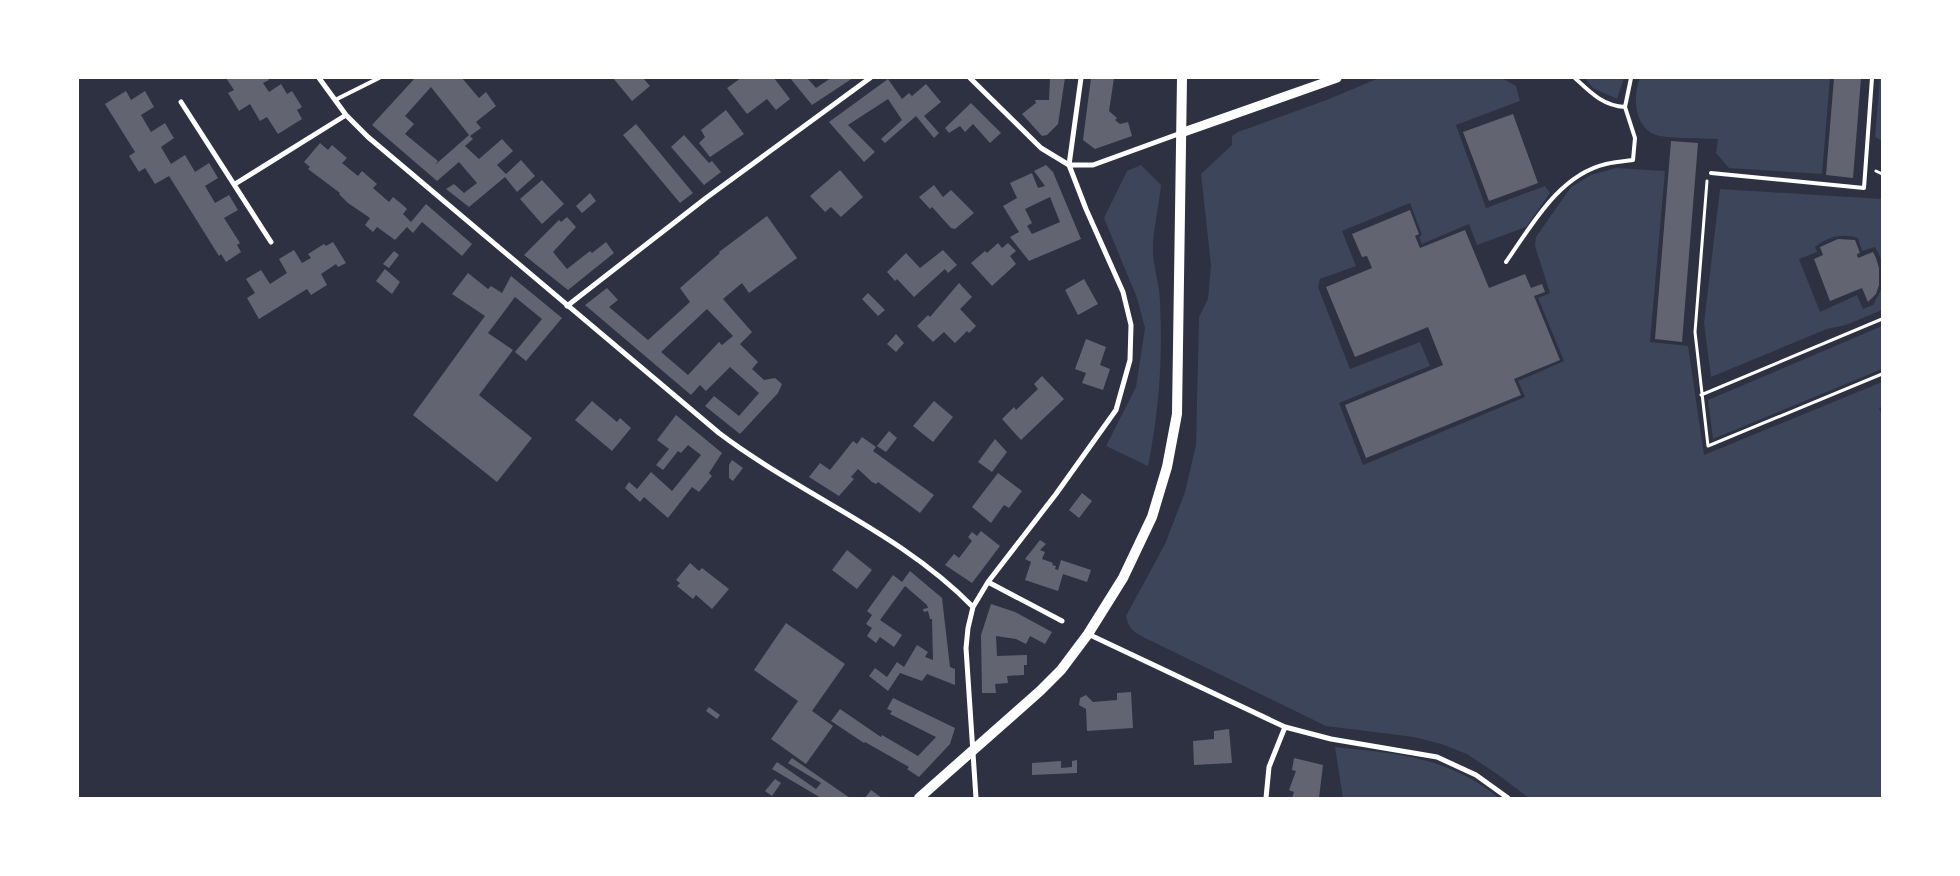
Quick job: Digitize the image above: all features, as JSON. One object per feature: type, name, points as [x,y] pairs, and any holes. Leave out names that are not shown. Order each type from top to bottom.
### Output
[{"type":"main road","points":[[920,798],[1061,670],[1088,634],[1118,586],[1146,530],[1162,483],[1175,428],[1179,374],[1182,78]]},
{"type":"street","points":[[319,78],[346,115],[368,137],[736,446],[922,562],[973,608]]},
{"type":"street","points":[[567,306],[706,198],[870,78]]},
{"type":"street","points":[[970,78],[1041,148],[1069,165],[1093,165],[1337,78]]},
{"type":"street","points":[[976,798],[966,648],[973,608],[988,582],[1056,494],[1116,410],[1130,360],[1131,325],[1123,292],[1086,209],[1069,165],[1082,78]]},
{"type":"street","points":[[181,102],[271,242]]},
{"type":"street","points":[[235,184],[346,115]]},
{"type":"street","points":[[988,582],[1062,621]]},
{"type":"street","points":[[1088,634],[1285,727],[1330,739],[1437,757],[1476,775],[1508,798]]},
{"type":"street","points":[[1266,798],[1268,766],[1285,727]]},
{"type":"lane","points":[[335,100],[379,78]]},
{"type":"lane","points":[[1575,78],[1594,96],[1613,106],[1625,107]]},
{"type":"lane","points":[[1506,262],[1556,194],[1579,176],[1605,164],[1633,160],[1635,138],[1625,107],[1631,78]]},
{"type":"lane","points":[[1711,173],[1864,188],[1872,78]]},
{"type":"path","points":[[1711,173],[1706,183],[1695,332],[1708,446],[1882,374]]},
{"type":"path","points":[[1701,395],[1882,319]]},
{"type":"shaded area","points":[[1379,78],[1502,78],[1516,86],[1520,101],[1456,125],[1486,208],[1545,186],[1550,193],[1526,227],[1477,245],[1469,224],[1422,244],[1419,237],[1422,235],[1410,203],[1342,231],[1356,266],[1320,279],[1318,287],[1350,369],[1420,342],[1430,366],[1339,403],[1363,465],[1525,397],[1518,381],[1564,361],[1538,298],[1550,293],[1535,246],[1536,237],[1571,187],[1591,175],[1616,168],[1665,171],[1650,342],[1688,346],[1704,455],[1882,382],[1882,407],[1879,408],[1882,416],[1882,798],[1529,798],[1467,754],[1441,744],[1414,737],[1326,726],[1141,636],[1131,628],[1126,616],[1165,544],[1185,492],[1196,445],[1199,317],[1208,299],[1211,265],[1201,174],[1232,145],[1232,136],[1238,132],[1329,99]]},
{"type":"shaded area","points":[[1585,78],[1624,78],[1617,99],[1593,88]]},
{"type":"shaded area","points":[[1640,78],[1830,78],[1822,174],[1729,168],[1716,153],[1718,139],[1667,137],[1651,133],[1640,120],[1637,112],[1636,94]]},
{"type":"shaded area","points":[[1880,78],[1882,78],[1882,141],[1875,137]]},
{"type":"shaded area","points":[[1141,165],[1161,185],[1153,250],[1160,296],[1160,364],[1155,425],[1148,466],[1106,446],[1136,387],[1145,328],[1137,298],[1104,218],[1127,171]]},
{"type":"shaded area","points":[[1720,189],[1882,199],[1882,260],[1875,247],[1862,251],[1858,238],[1847,236],[1836,236],[1825,240],[1815,247],[1817,252],[1799,259],[1820,312],[1857,295],[1863,309],[1873,305],[1882,288],[1882,310],[1846,325],[1827,329],[1711,377],[1704,323]]},
{"type":"shaded area","points":[[1882,326],[1882,369],[1713,439],[1708,400]]},
{"type":"shaded area","points":[[1335,747],[1422,759],[1460,773],[1480,784],[1499,798],[1343,798]]},
{"type":"building","points":[[226,78],[268,78],[269,80],[263,83],[269,92],[281,84],[287,94],[292,91],[302,107],[297,110],[302,119],[278,134],[267,117],[260,121],[250,104],[239,111],[228,93],[234,90]]},
{"type":"building","points":[[415,78],[462,78],[479,98],[486,92],[496,106],[476,122],[481,128],[470,136],[473,139],[465,146],[479,159],[502,139],[513,151],[497,165],[506,174],[521,160],[535,176],[517,192],[505,177],[469,207],[446,189],[454,184],[464,193],[477,183],[459,162],[437,181],[372,125]],"holes":[[[431,87],[469,135],[435,165],[438,161],[405,134],[414,124],[405,116]]]},
{"type":"building","points":[[613,78],[643,78],[650,86],[632,101]]},
{"type":"building","points":[[741,78],[774,78],[790,99],[776,110],[767,99],[747,114],[727,88]]},
{"type":"building","points":[[790,78],[807,78],[816,88],[831,78],[853,78],[812,105]]},
{"type":"building","points":[[1050,78],[1065,78],[1058,124],[1047,135],[1042,136],[1022,114],[1036,103],[1035,100],[1049,100]]},
{"type":"building","points":[[1091,78],[1114,78],[1109,111],[1117,118],[1115,120],[1120,124],[1128,122],[1132,136],[1095,149],[1083,140]]},
{"type":"building","points":[[1834,78],[1861,78],[1853,178],[1826,175]]},
{"type":"building","points":[[888,79],[902,99],[909,93],[912,96],[926,84],[941,102],[924,116],[939,133],[934,138],[916,116],[885,143],[881,139],[902,120],[888,99],[848,125],[875,152],[864,162],[829,122]]},
{"type":"building","points":[[126,91],[131,100],[145,91],[154,107],[141,115],[151,132],[165,123],[174,138],[161,147],[171,164],[185,155],[195,172],[209,163],[218,178],[205,186],[215,203],[229,195],[238,210],[224,218],[240,243],[237,245],[241,252],[226,262],[221,254],[219,256],[169,176],[155,184],[145,168],[139,172],[129,156],[135,152],[105,104]]},
{"type":"building","points":[[971,103],[1001,133],[990,143],[973,124],[965,132],[960,126],[949,133],[945,128]]},
{"type":"building","points":[[726,110],[744,134],[710,157],[699,143],[705,137],[701,130]]},
{"type":"building","points":[[1513,114],[1538,183],[1489,201],[1463,132]]},
{"type":"building","points":[[636,124],[693,193],[680,203],[623,135]]},
{"type":"building","points":[[684,135],[709,163],[712,161],[721,172],[704,185],[671,147]]},
{"type":"building","points":[[1671,141],[1698,143],[1682,342],[1655,339]]},
{"type":"building","points":[[320,143],[328,150],[332,145],[347,158],[342,163],[358,176],[362,171],[377,184],[373,188],[389,202],[393,197],[404,206],[407,209],[403,214],[411,222],[426,204],[472,244],[462,256],[422,222],[413,233],[407,227],[395,240],[377,227],[373,232],[365,225],[370,218],[348,203],[340,193],[308,169],[310,167],[304,162]]},
{"type":"building","points":[[1046,165],[1053,172],[1081,239],[1029,261],[1010,237],[1019,232],[1003,206],[1017,198],[1010,183],[1032,173],[1038,188],[1045,186],[1034,171]],"holes":[[[1050,197],[1060,222],[1032,234],[1027,226],[1032,223],[1025,209]]]},
{"type":"building","points":[[840,170],[863,197],[841,217],[831,207],[825,212],[810,196]]},
{"type":"building","points":[[542,180],[564,204],[542,224],[520,199]]},
{"type":"building","points":[[934,185],[943,197],[951,190],[974,213],[955,229],[951,228],[932,207],[930,209],[919,197]]},
{"type":"building","points":[[590,193],[596,201],[582,213],[576,206]]},
{"type":"building","points":[[1410,210],[1419,234],[1415,236],[1420,248],[1465,230],[1489,288],[1525,274],[1531,288],[1542,284],[1545,292],[1534,296],[1560,360],[1514,379],[1521,395],[1366,458],[1345,405],[1443,365],[1428,327],[1355,357],[1326,287],[1372,268],[1367,256],[1362,257],[1352,234]]},
{"type":"building","points":[[767,216],[797,258],[749,293],[742,283],[723,299],[752,332],[740,344],[758,362],[752,369],[764,380],[775,378],[782,384],[778,393],[740,434],[705,406],[714,396],[739,416],[759,393],[730,367],[706,391],[700,385],[691,395],[585,305],[607,288],[618,300],[609,307],[648,340],[690,302],[680,288],[719,252]],"holes":[[[707,309],[733,336],[722,345],[719,342],[688,375],[661,352]]]},
{"type":"building","points":[[567,217],[576,227],[553,252],[567,269],[590,251],[592,253],[606,242],[614,253],[568,290],[524,255],[559,220],[561,222]]},
{"type":"building","points":[[1838,239],[1855,240],[1860,253],[1857,254],[1858,258],[1873,252],[1876,258],[1879,268],[1879,285],[1876,294],[1868,302],[1862,288],[1830,301],[1814,259],[1823,255],[1820,247]]},
{"type":"building","points":[[333,242],[346,263],[338,267],[336,264],[321,274],[327,285],[311,295],[307,289],[259,319],[247,298],[255,293],[246,279],[261,270],[270,284],[287,273],[279,259],[294,250],[302,263],[311,258],[308,254],[324,244],[326,246]]},
{"type":"building","points":[[998,243],[1002,248],[1008,243],[1016,251],[1010,256],[1016,264],[992,286],[971,263]]},
{"type":"building","points":[[943,250],[957,265],[948,273],[945,269],[914,297],[897,279],[895,281],[887,272],[906,253],[920,268]]},
{"type":"building","points":[[394,251],[399,255],[389,268],[383,264]]},
{"type":"building","points":[[385,269],[400,282],[392,294],[376,281]]},
{"type":"building","points":[[468,273],[488,289],[491,286],[502,293],[511,276],[562,318],[526,361],[515,352],[542,319],[515,297],[488,333],[513,350],[479,395],[532,438],[497,482],[413,415],[485,316],[452,294]]},
{"type":"building","points":[[1084,279],[1098,304],[1078,315],[1065,290]]},
{"type":"building","points":[[959,283],[972,297],[960,309],[976,326],[969,333],[967,331],[955,343],[944,332],[933,342],[917,326],[928,315],[930,317]]},
{"type":"building","points":[[868,293],[885,310],[878,316],[862,299]]},
{"type":"building","points":[[896,334],[904,343],[896,352],[887,344]]},
{"type":"building","points":[[1086,339],[1106,347],[1100,365],[1110,369],[1103,390],[1082,383],[1086,373],[1075,369]]},
{"type":"building","points":[[1042,376],[1064,399],[1021,440],[1002,419],[1014,407],[1016,410],[1038,389],[1034,384]]},
{"type":"building","points":[[592,401],[617,422],[620,418],[631,428],[612,451],[575,420]]},
{"type":"building","points":[[934,401],[953,417],[933,442],[913,426]]},
{"type":"building","points":[[676,415],[722,453],[709,473],[712,476],[699,492],[692,487],[668,518],[644,497],[640,502],[625,488],[629,482],[637,489],[651,472],[672,491],[701,455],[688,445],[681,453],[678,451],[663,470],[656,465],[669,449],[657,440]]},
{"type":"building","points":[[889,431],[897,438],[886,452],[877,446]]},
{"type":"building","points":[[862,437],[876,447],[873,451],[934,495],[920,513],[878,482],[876,484],[872,482],[858,469],[851,477],[854,479],[839,496],[809,477],[820,463],[830,470],[853,441],[857,444]]},
{"type":"building","points":[[995,439],[1007,452],[992,472],[978,462]]},
{"type":"building","points":[[732,460],[743,468],[733,481],[729,478],[729,465]]},
{"type":"building","points":[[998,473],[1022,491],[1009,508],[1004,505],[991,523],[972,507]]},
{"type":"building","points":[[1082,493],[1092,501],[1079,518],[1069,510]]},
{"type":"building","points":[[981,531],[1000,546],[972,583],[945,565],[954,554],[959,558],[972,541],[968,537],[972,532],[977,536]]},
{"type":"building","points":[[1040,540],[1046,544],[1040,550],[1045,552],[1042,559],[1053,563],[1052,565],[1056,566],[1055,569],[1058,570],[1061,560],[1091,570],[1087,582],[1063,574],[1058,591],[1025,580],[1031,562],[1025,559]]},
{"type":"building","points":[[847,550],[872,570],[857,589],[832,570]]},
{"type":"building","points":[[690,563],[699,571],[702,568],[729,589],[712,609],[696,595],[693,599],[677,586],[680,583],[676,580]]},
{"type":"building","points":[[910,571],[942,598],[950,667],[955,669],[955,685],[927,674],[922,681],[900,673],[888,691],[869,676],[875,668],[887,677],[897,662],[904,667],[917,645],[928,652],[925,657],[933,660],[932,619],[930,619],[928,611],[924,612],[923,609],[928,608],[927,605],[905,586],[880,620],[902,635],[894,647],[880,637],[876,643],[867,636],[872,628],[866,624],[872,615],[867,611],[893,575],[902,582]]},
{"type":"building","points":[[991,604],[1015,612],[1052,632],[1045,644],[1030,636],[1026,644],[1016,639],[996,636],[997,656],[1027,655],[1027,665],[1024,665],[1024,675],[1007,676],[1008,683],[995,684],[996,693],[982,693],[981,635]]},
{"type":"building","points":[[786,623],[845,664],[812,711],[833,726],[806,764],[771,739],[798,701],[754,670]]},
{"type":"building","points":[[1131,692],[1133,728],[1087,731],[1086,709],[1079,705],[1080,698],[1086,695],[1093,702],[1117,700],[1117,693]]},
{"type":"building","points":[[893,698],[955,728],[950,744],[919,777],[907,769],[909,767],[864,743],[831,721],[840,709],[881,737],[882,735],[918,756],[936,737],[890,714],[892,711],[887,709]]},
{"type":"building","points":[[709,707],[720,715],[717,719],[706,711]]},
{"type":"building","points":[[1229,729],[1232,763],[1194,765],[1193,741],[1214,739],[1214,731]]},
{"type":"building","points":[[792,758],[850,798],[821,798],[772,769],[777,762],[816,789],[821,783],[788,763]]},
{"type":"building","points":[[1294,758],[1323,765],[1319,798],[1292,798],[1294,792],[1289,790],[1296,771],[1292,770]]},
{"type":"building","points":[[1077,760],[1077,773],[1032,775],[1032,763],[1061,761],[1061,768],[1072,767],[1072,761]]},
{"type":"building","points":[[775,779],[781,783],[772,796],[765,791]]},
{"type":"building","points":[[871,790],[882,798],[865,798]]}]
